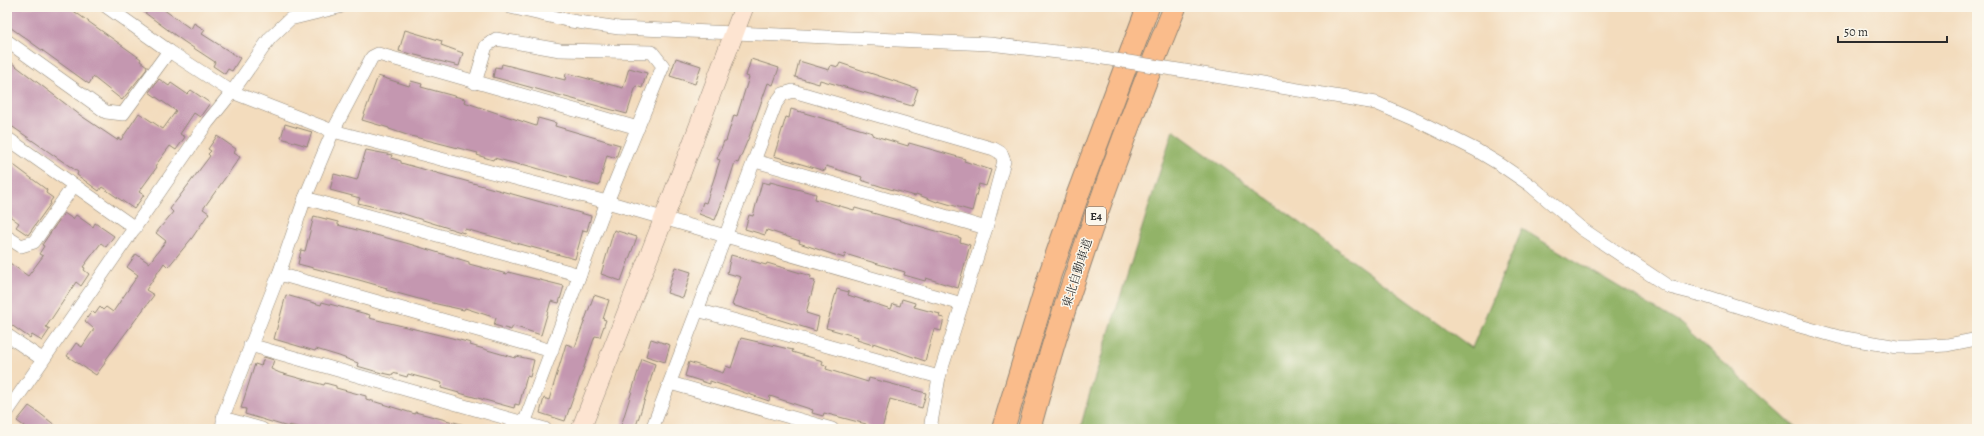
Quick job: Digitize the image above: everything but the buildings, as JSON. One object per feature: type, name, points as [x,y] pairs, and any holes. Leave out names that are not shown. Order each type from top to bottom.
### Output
[{"type":"highway","name":"東北自動車道","points":[[1003,429],[1018,374],[1070,216],[1109,106],[1148,7]]},
{"type":"highway","name":"東北自動車道","points":[[1029,429],[1100,203],[1132,116],[1175,7]]},
{"type":"street","points":[[107,7],[169,51],[232,92],[333,131],[607,202],[962,304]]},
{"type":"street","points":[[7,412],[42,359],[208,123],[270,38],[290,19],[338,7]]},
{"type":"street","points":[[510,7],[571,21],[619,28],[990,44],[1091,56],[1376,103],[1418,121],[1476,150],[1501,165],[1530,185],[1587,233],[1669,287],[1705,296],[1796,326],[1839,337],[1898,347],[1947,345],[1977,339]]},
{"type":"street","points":[[581,429],[664,218],[744,7]]},
{"type":"street","points":[[476,83],[486,46],[496,39],[560,50],[652,52],[663,66],[607,202],[523,426]]},
{"type":"street","points":[[7,41],[106,112],[123,114],[169,51]]},
{"type":"street","points":[[262,429],[222,423],[250,345],[279,274],[305,198],[333,131],[365,67],[372,57],[378,54],[638,128]]},
{"type":"street","points":[[652,429],[724,236],[755,161],[776,103],[783,94],[793,91],[979,145],[1001,153],[1004,161],[986,228],[939,377],[930,429]]},
{"type":"street","points":[[7,138],[135,228]]},
{"type":"street","points":[[755,161],[986,228]]},
{"type":"street","points":[[7,236],[21,246],[34,242],[74,185]]},
{"type":"street","points":[[305,198],[580,275]]},
{"type":"street","points":[[279,274],[552,350]]},
{"type":"street","points":[[697,310],[939,377]]},
{"type":"street","points":[[7,335],[42,359]]},
{"type":"street","points":[[250,345],[523,426],[545,429]]},
{"type":"street","points":[[670,383],[832,429]]},
{"type":"green space","points":[[1173,130],[1472,348],[1522,229],[1681,324],[1797,429],[1080,429],[1089,396]]}]
